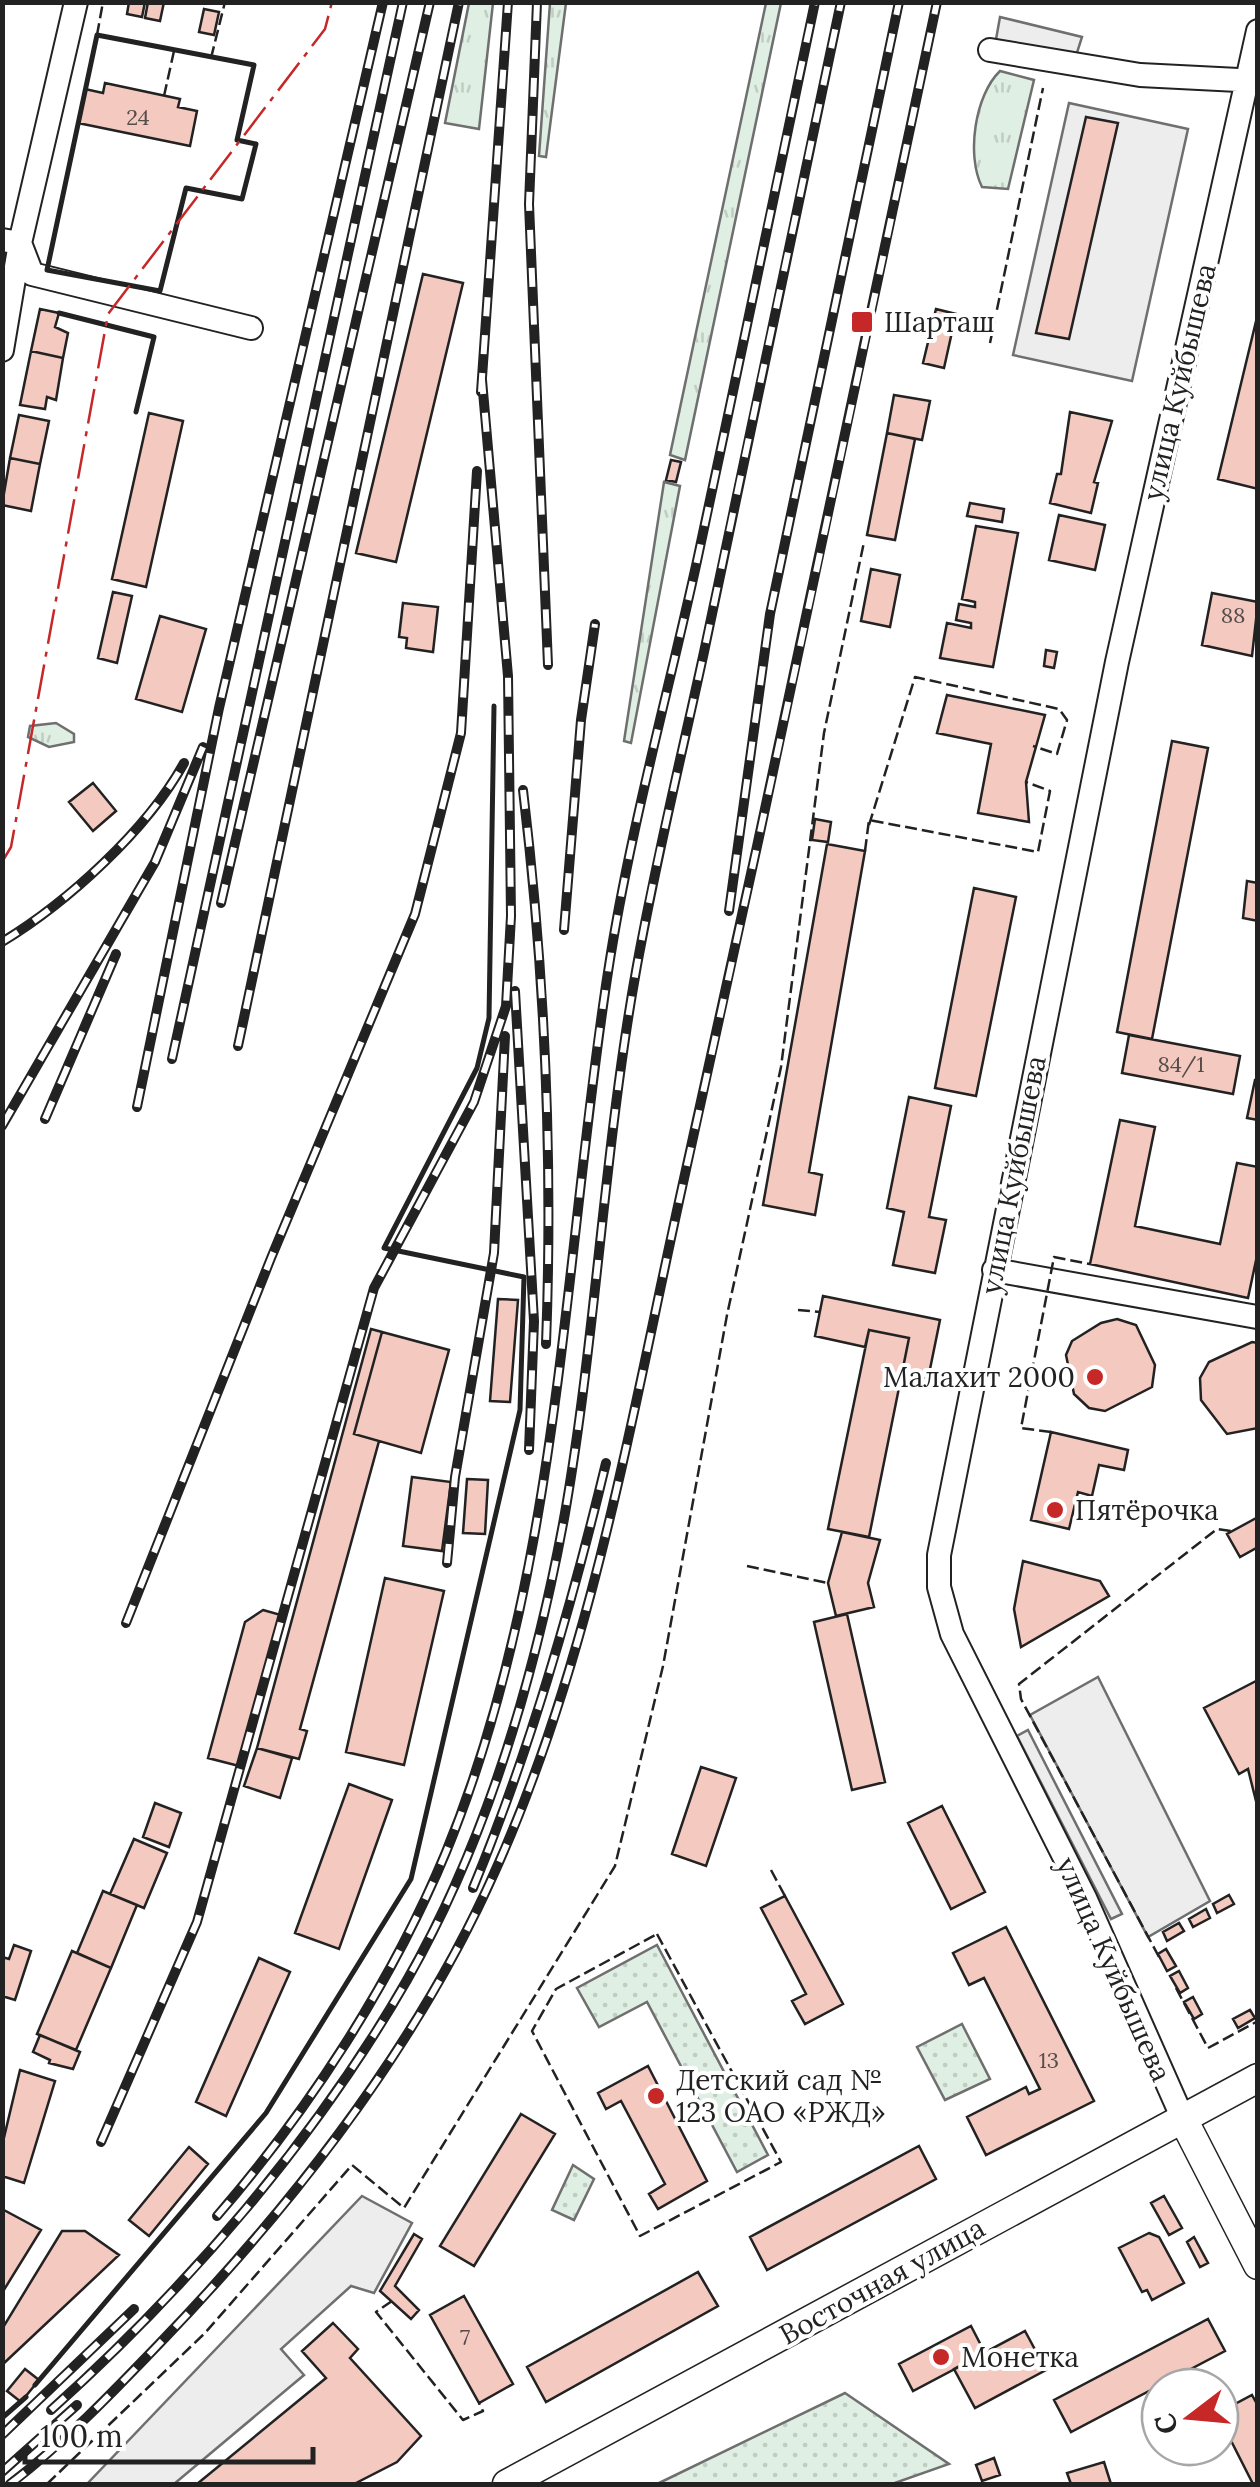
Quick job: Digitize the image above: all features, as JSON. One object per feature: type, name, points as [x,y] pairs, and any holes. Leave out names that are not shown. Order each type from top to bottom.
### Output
[{"type":"main road","name":"Восточная улица","points":[[507,2484],[1258,2078]]},
{"type":"main road","name":"улица Куйбышева","points":[[1183,2120],[1258,2265]]},
{"type":"street","points":[[2,350],[11,241],[76,2]]},
{"type":"street","name":"улица Куйбышева","points":[[1183,2120],[1084,1898],[952,1634],[939,1587],[946,1517],[994,1270],[1155,483],[1252,81],[1258,31]]},
{"type":"street","points":[[990,50],[1140,75],[1252,81]]},
{"type":"street","points":[[11,241],[32,274],[251,328]]},
{"type":"street","points":[[994,1270],[1257,1317]]},
{"type":"green space","points":[[469,3],[493,3],[479,129],[445,123]]},
{"type":"green space","points":[[550,3],[566,3],[546,157],[539,156]]},
{"type":"green space","points":[[766,3],[781,3],[685,460],[670,455]]},
{"type":"green space","points":[[1000,71],[1034,80],[1008,189],[982,187],[975,159],[979,110]]},
{"type":"green space","points":[[664,482],[680,486],[631,743],[624,741]]},
{"type":"green space","points":[[56,723],[74,734],[74,742],[49,747],[28,737],[30,726]]},
{"type":"green space","points":[[657,1945],[768,2155],[737,2172],[647,2002],[599,2027],[577,1988]]},
{"type":"green space","points":[[962,2024],[990,2079],[945,2100],[917,2047]]},
{"type":"green space","points":[[573,2165],[594,2179],[574,2220],[552,2210]]},
{"type":"green space","points":[[845,2393],[949,2464],[892,2484],[657,2484]]},
{"type":"shaded area","points":[[1000,17],[1082,37],[1075,59],[995,45]]},
{"type":"shaded area","points":[[1069,103],[1188,129],[1132,381],[1013,355]]},
{"type":"shaded area","points":[[1098,1677],[1210,1901],[1148,1937],[1030,1715]]},
{"type":"shaded area","points":[[1028,1730],[1122,1914],[1111,1919],[1017,1736]]},
{"type":"shaded area","points":[[362,2196],[412,2223],[374,2293],[351,2286],[281,2349],[304,2375],[174,2484],[87,2484]]},
{"type":"building","points":[[129,2],[145,2],[142,17],[127,14]]},
{"type":"building","points":[[148,2],[164,2],[160,21],[145,18]]},
{"type":"building","points":[[204,9],[219,12],[214,35],[199,32]]},
{"type":"building","points":[[105,83],[180,99],[178,107],[197,111],[190,146],[78,123],[85,89],[103,93]]},
{"type":"building","points":[[1086,117],[1118,123],[1069,339],[1036,333]]},
{"type":"building","points":[[423,274],[463,283],[396,562],[356,553]]},
{"type":"building","points":[[40,309],[59,313],[55,327],[68,333],[63,358],[31,351]]},
{"type":"building","name":"Шарташ","points":[[936,309],[956,314],[944,368],[923,363]]},
{"type":"building","points":[[1258,313],[1258,489],[1218,479]]},
{"type":"building","points":[[31,351],[63,358],[56,400],[47,397],[45,409],[20,405]]},
{"type":"building","points":[[894,395],[930,401],[922,440],[887,433]]},
{"type":"building","points":[[1070,412],[1112,421],[1094,482],[1098,483],[1091,513],[1050,503],[1057,474],[1061,474]]},
{"type":"building","points":[[149,413],[183,421],[146,587],[112,579]]},
{"type":"building","points":[[19,415],[49,421],[40,464],[10,458]]},
{"type":"building","points":[[887,433],[915,439],[895,540],[867,535]]},
{"type":"building","points":[[10,458],[40,464],[31,511],[2,505]]},
{"type":"building","points":[[671,460],[681,462],[676,482],[666,480]]},
{"type":"building","points":[[970,503],[1004,509],[1002,522],[967,516]]},
{"type":"building","points":[[1059,515],[1105,525],[1095,570],[1049,560]]},
{"type":"building","points":[[976,526],[1018,533],[993,667],[940,658],[947,623],[971,628],[971,623],[956,620],[959,604],[975,607],[975,602],[962,599]]},
{"type":"building","points":[[871,569],[900,575],[890,627],[861,621]]},
{"type":"building","points":[[113,592],[132,596],[117,663],[98,658]]},
{"type":"building","points":[[1212,593],[1258,602],[1252,656],[1202,645]]},
{"type":"building","points":[[403,603],[438,607],[433,652],[406,648],[407,638],[399,637]]},
{"type":"building","points":[[160,616],[206,629],[182,712],[136,699]]},
{"type":"building","points":[[1046,650],[1057,652],[1054,668],[1044,666]]},
{"type":"building","points":[[947,695],[1045,715],[1026,782],[1029,822],[978,813],[991,744],[937,733]]},
{"type":"building","points":[[1172,741],[1208,748],[1152,1039],[1117,1032]]},
{"type":"building","points":[[93,783],[116,811],[93,831],[69,802]]},
{"type":"building","points":[[815,819],[831,822],[828,842],[812,840]]},
{"type":"building","points":[[827,844],[865,851],[809,1172],[822,1175],[815,1215],[763,1205]]},
{"type":"building","points":[[1247,881],[1258,883],[1258,921],[1243,918]]},
{"type":"building","points":[[974,888],[1016,897],[976,1096],[935,1088]]},
{"type":"building","points":[[1129,1035],[1240,1056],[1233,1094],[1122,1073]]},
{"type":"building","points":[[1258,1080],[1258,1120],[1247,1118]]},
{"type":"building","points":[[909,1097],[951,1106],[929,1217],[946,1220],[935,1273],[893,1265],[904,1212],[887,1208]]},
{"type":"building","points":[[1120,1120],[1155,1127],[1135,1226],[1220,1244],[1237,1163],[1258,1167],[1258,1251],[1248,1298],[1090,1264]]},
{"type":"building","points":[[823,1296],[940,1320],[928,1379],[902,1373],[909,1338],[869,1330],[865,1347],[815,1336]]},
{"type":"building","points":[[498,1299],[518,1300],[510,1402],[490,1401]]},
{"type":"building","points":[[1117,1319],[1136,1325],[1155,1365],[1152,1387],[1105,1411],[1089,1408],[1074,1394],[1066,1355],[1072,1341],[1101,1323]]},
{"type":"building","points":[[371,1329],[382,1332],[354,1434],[379,1441],[300,1729],[307,1731],[299,1759],[257,1748]]},
{"type":"building","points":[[869,1330],[909,1338],[869,1537],[828,1529]]},
{"type":"building","points":[[382,1332],[449,1350],[421,1453],[354,1434]]},
{"type":"building","points":[[1252,1342],[1258,1343],[1258,1428],[1227,1434],[1201,1400],[1200,1378],[1209,1362]]},
{"type":"building","points":[[1051,1432],[1128,1450],[1124,1470],[1099,1465],[1092,1496],[1078,1492],[1069,1529],[1031,1520]]},
{"type":"building","points":[[412,1477],[451,1482],[442,1551],[403,1546]]},
{"type":"building","points":[[467,1479],[488,1480],[485,1534],[463,1533]]},
{"type":"building","points":[[1258,1517],[1258,1547],[1240,1557],[1227,1534]]},
{"type":"building","points":[[842,1532],[880,1540],[868,1583],[874,1607],[836,1616],[828,1583]]},
{"type":"building","points":[[1023,1561],[1100,1581],[1109,1596],[1021,1647],[1014,1609]]},
{"type":"building","points":[[385,1578],[444,1591],[404,1765],[346,1752]]},
{"type":"building","points":[[263,1610],[281,1615],[239,1766],[208,1758],[245,1622]]},
{"type":"building","points":[[847,1614],[885,1782],[852,1790],[814,1622]]},
{"type":"building","points":[[1258,1680],[1258,1809],[1248,1769],[1239,1774],[1204,1708]]},
{"type":"building","points":[[257,1748],[292,1758],[280,1798],[244,1786]]},
{"type":"building","points":[[701,1767],[736,1778],[706,1866],[672,1854]]},
{"type":"building","points":[[349,1784],[392,1800],[339,1949],[295,1933]]},
{"type":"building","points":[[155,1803],[181,1813],[169,1847],[143,1837]]},
{"type":"building","points":[[942,1806],[985,1892],[951,1909],[908,1823]]},
{"type":"building","points":[[134,1839],[167,1853],[144,1908],[110,1894]]},
{"type":"building","points":[[103,1891],[137,1905],[111,1968],[77,1953]]},
{"type":"building","points":[[1229,1895],[1234,1904],[1217,1913],[1213,1904]]},
{"type":"building","points":[[785,1896],[843,2004],[805,2024],[792,2001],[806,1994],[761,1908]]},
{"type":"building","points":[[1206,1909],[1210,1918],[1193,1927],[1189,1919]]},
{"type":"building","points":[[1179,1923],[1184,1931],[1167,1941],[1163,1932]]},
{"type":"building","points":[[1006,1927],[1094,2101],[986,2155],[967,2117],[1026,2087],[1029,2094],[1040,2089],[984,1978],[969,1985],[953,1953]]},
{"type":"building","points":[[14,1945],[31,1951],[15,2000],[2,1996],[2,1957],[9,1959]]},
{"type":"building","points":[[1166,1949],[1176,1966],[1167,1971],[1158,1954]]},
{"type":"building","points":[[72,1951],[111,1968],[76,2050],[37,2034]]},
{"type":"building","points":[[259,1958],[290,1972],[226,2116],[196,2102]]},
{"type":"building","points":[[1179,1971],[1188,1988],[1180,1993],[1170,1976]]},
{"type":"building","points":[[1193,1997],[1202,2014],[1194,2019],[1184,2002]]},
{"type":"building","points":[[1250,2010],[1255,2018],[1238,2028],[1233,2019]]},
{"type":"building","points":[[40,2035],[80,2052],[73,2069],[49,2063],[50,2060],[33,2052]]},
{"type":"building","points":[[648,2066],[707,2181],[658,2209],[649,2194],[665,2184],[621,2101],[606,2109],[598,2093]]},
{"type":"building","points":[[20,2070],[55,2081],[24,2183],[2,2176],[2,2146]]},
{"type":"building","points":[[521,2114],[555,2134],[474,2266],[440,2246]]},
{"type":"building","points":[[919,2146],[936,2179],[767,2270],[750,2237]]},
{"type":"building","points":[[189,2147],[208,2164],[149,2236],[129,2220]]},
{"type":"building","points":[[1164,2196],[1182,2228],[1169,2235],[1151,2203]]},
{"type":"building","points":[[2,2209],[41,2230],[2,2293]]},
{"type":"building","points":[[62,2231],[85,2231],[119,2255],[2,2365],[2,2329]]},
{"type":"building","points":[[1149,2233],[1159,2237],[1184,2283],[1152,2300],[1147,2290],[1142,2292],[1119,2248]]},
{"type":"building","points":[[414,2234],[422,2239],[395,2286],[419,2310],[411,2319],[380,2291]]},
{"type":"building","points":[[1194,2237],[1208,2263],[1200,2267],[1187,2242]]},
{"type":"building","points":[[698,2272],[718,2306],[546,2402],[527,2367]]},
{"type":"building","points":[[464,2296],[513,2384],[479,2403],[430,2315]]},
{"type":"building","points":[[1208,2319],[1225,2351],[1195,2367],[1140,2367],[1140,2396],[1071,2432],[1054,2400]]},
{"type":"building","points":[[333,2323],[358,2349],[350,2358],[421,2436],[397,2462],[354,2484],[197,2484],[326,2378],[302,2351]]},
{"type":"building","points":[[971,2326],[985,2353],[913,2391],[899,2364]]},
{"type":"building","points":[[1025,2331],[1046,2370],[975,2408],[954,2369]]},
{"type":"building","points":[[25,2369],[39,2380],[21,2402],[7,2391]]},
{"type":"building","points":[[1252,2395],[1258,2406],[1258,2484],[1253,2484],[1240,2458],[1240,2401]]},
{"type":"building","points":[[994,2458],[1000,2475],[982,2481],[976,2465]]},
{"type":"building","points":[[1104,2462],[1111,2484],[1071,2484],[1067,2473]]},
{"type":"railway","points":[[137,1107],[219,708],[383,2]]},
{"type":"railway","points":[[172,1059],[403,2]]},
{"type":"railway","points":[[221,903],[430,2]]},
{"type":"railway","points":[[238,1046],[459,2]]},
{"type":"railway","points":[[481,392],[508,2]]},
{"type":"railway","points":[[537,2],[529,204],[548,665]]},
{"type":"railway","points":[[217,2216],[316,2089],[374,1996],[446,1852],[484,1746],[513,1638],[553,1417],[593,1082],[617,920],[815,2]]},
{"type":"railway","points":[[51,2410],[199,2262],[246,2209],[332,2097],[407,1980],[436,1926],[462,1870],[506,1753],[539,1634],[565,1513],[625,1038],[643,931],[841,2]]},
{"type":"railway","points":[[729,911],[770,614],[899,2]]},
{"type":"railway","points":[[10,2484],[87,2417],[208,2291],[304,2180],[348,2121],[390,2061],[465,1935],[530,1786],[560,1701],[608,1527],[937,2]]},
{"type":"railway","points":[[101,2142],[197,1922],[374,1288],[474,1102],[506,1006],[511,916],[508,676],[482,380]]},
{"type":"railway","points":[[126,1623],[271,1258],[415,914],[461,733],[477,471]]},
{"type":"railway","points":[[564,930],[581,720],[595,624]]},
{"type":"railway","points":[[2,1126],[155,862],[203,747]]},
{"type":"railway","points":[[2,942],[53,907],[104,863],[149,814],[184,763]]},
{"type":"railway","points":[[523,790],[537,928],[545,1067],[546,1344]]},
{"type":"railway","points":[[45,1119],[116,954]]},
{"type":"railway","points":[[515,991],[534,1321],[529,1450]]},
{"type":"railway","points":[[447,1563],[455,1477],[494,1253],[505,1036]]},
{"type":"railway","points":[[473,1888],[548,1678],[606,1463]]},
{"type":"railway","points":[[2,2435],[134,2309]]},
{"type":"railway","points":[[2,2472],[77,2405]]},
{"type":"fence","points":[[97,35],[103,2]]},
{"type":"fence","points":[[211,58],[225,2]]},
{"type":"fence","points":[[164,96],[174,51]]},
{"type":"fence","points":[[990,343],[1043,88]]},
{"type":"fence","points":[[47,2484],[205,2333],[352,2165],[404,2208],[615,1866],[663,1666],[727,1315],[781,1067],[824,733],[864,542]]},
{"type":"fence","points":[[869,825],[915,677],[1059,709],[1067,720],[1057,754],[1033,746]]},
{"type":"fence","points":[[865,851],[869,820],[1038,852],[1050,791],[1026,782]]},
{"type":"fence","points":[[1051,1432],[1021,1428],[1054,1257],[1090,1264]]},
{"type":"fence","points":[[798,1310],[820,1312]]},
{"type":"fence","points":[[1159,1957],[1021,1699],[1019,1684],[1217,1529],[1231,1531]]},
{"type":"fence","points":[[747,1566],[828,1583]]},
{"type":"fence","points":[[771,1870],[785,1896]]},
{"type":"fence","points":[[657,1934],[781,2162],[640,2236],[532,2031],[556,1989],[657,1934]]},
{"type":"fence","points":[[1176,1988],[1208,2048],[1258,2021]]},
{"type":"fence","points":[[392,2301],[376,2312],[463,2420],[483,2411],[479,2403]]},
{"type":"wall","points":[[97,35],[254,65],[237,140],[256,144],[242,199],[186,188],[160,291],[47,270],[97,35]]},
{"type":"wall","points":[[59,313],[154,337],[136,412]]},
{"type":"wall","points":[[35,2385],[266,2113],[411,1879],[520,1410],[524,1277],[384,1248],[477,1068],[489,1018],[494,706]]},
{"type":"wall","points":[[2,2418],[26,2397]]},
{"type":"power","points":[[2,862],[11,847],[108,314],[325,29],[332,2]]},
{"type":"place","name":"Шарташ","points":[[862,322]]},
{"type":"place","name":"Малахит 2000","points":[[1095,1377]]},
{"type":"place","name":"Пятёрочка","points":[[1055,1510]]},
{"type":"place","name":"Детский сад № 123 ОАО «РЖД»","points":[[656,2096]]},
{"type":"place","name":"Монетка","points":[[941,2357]]}]
